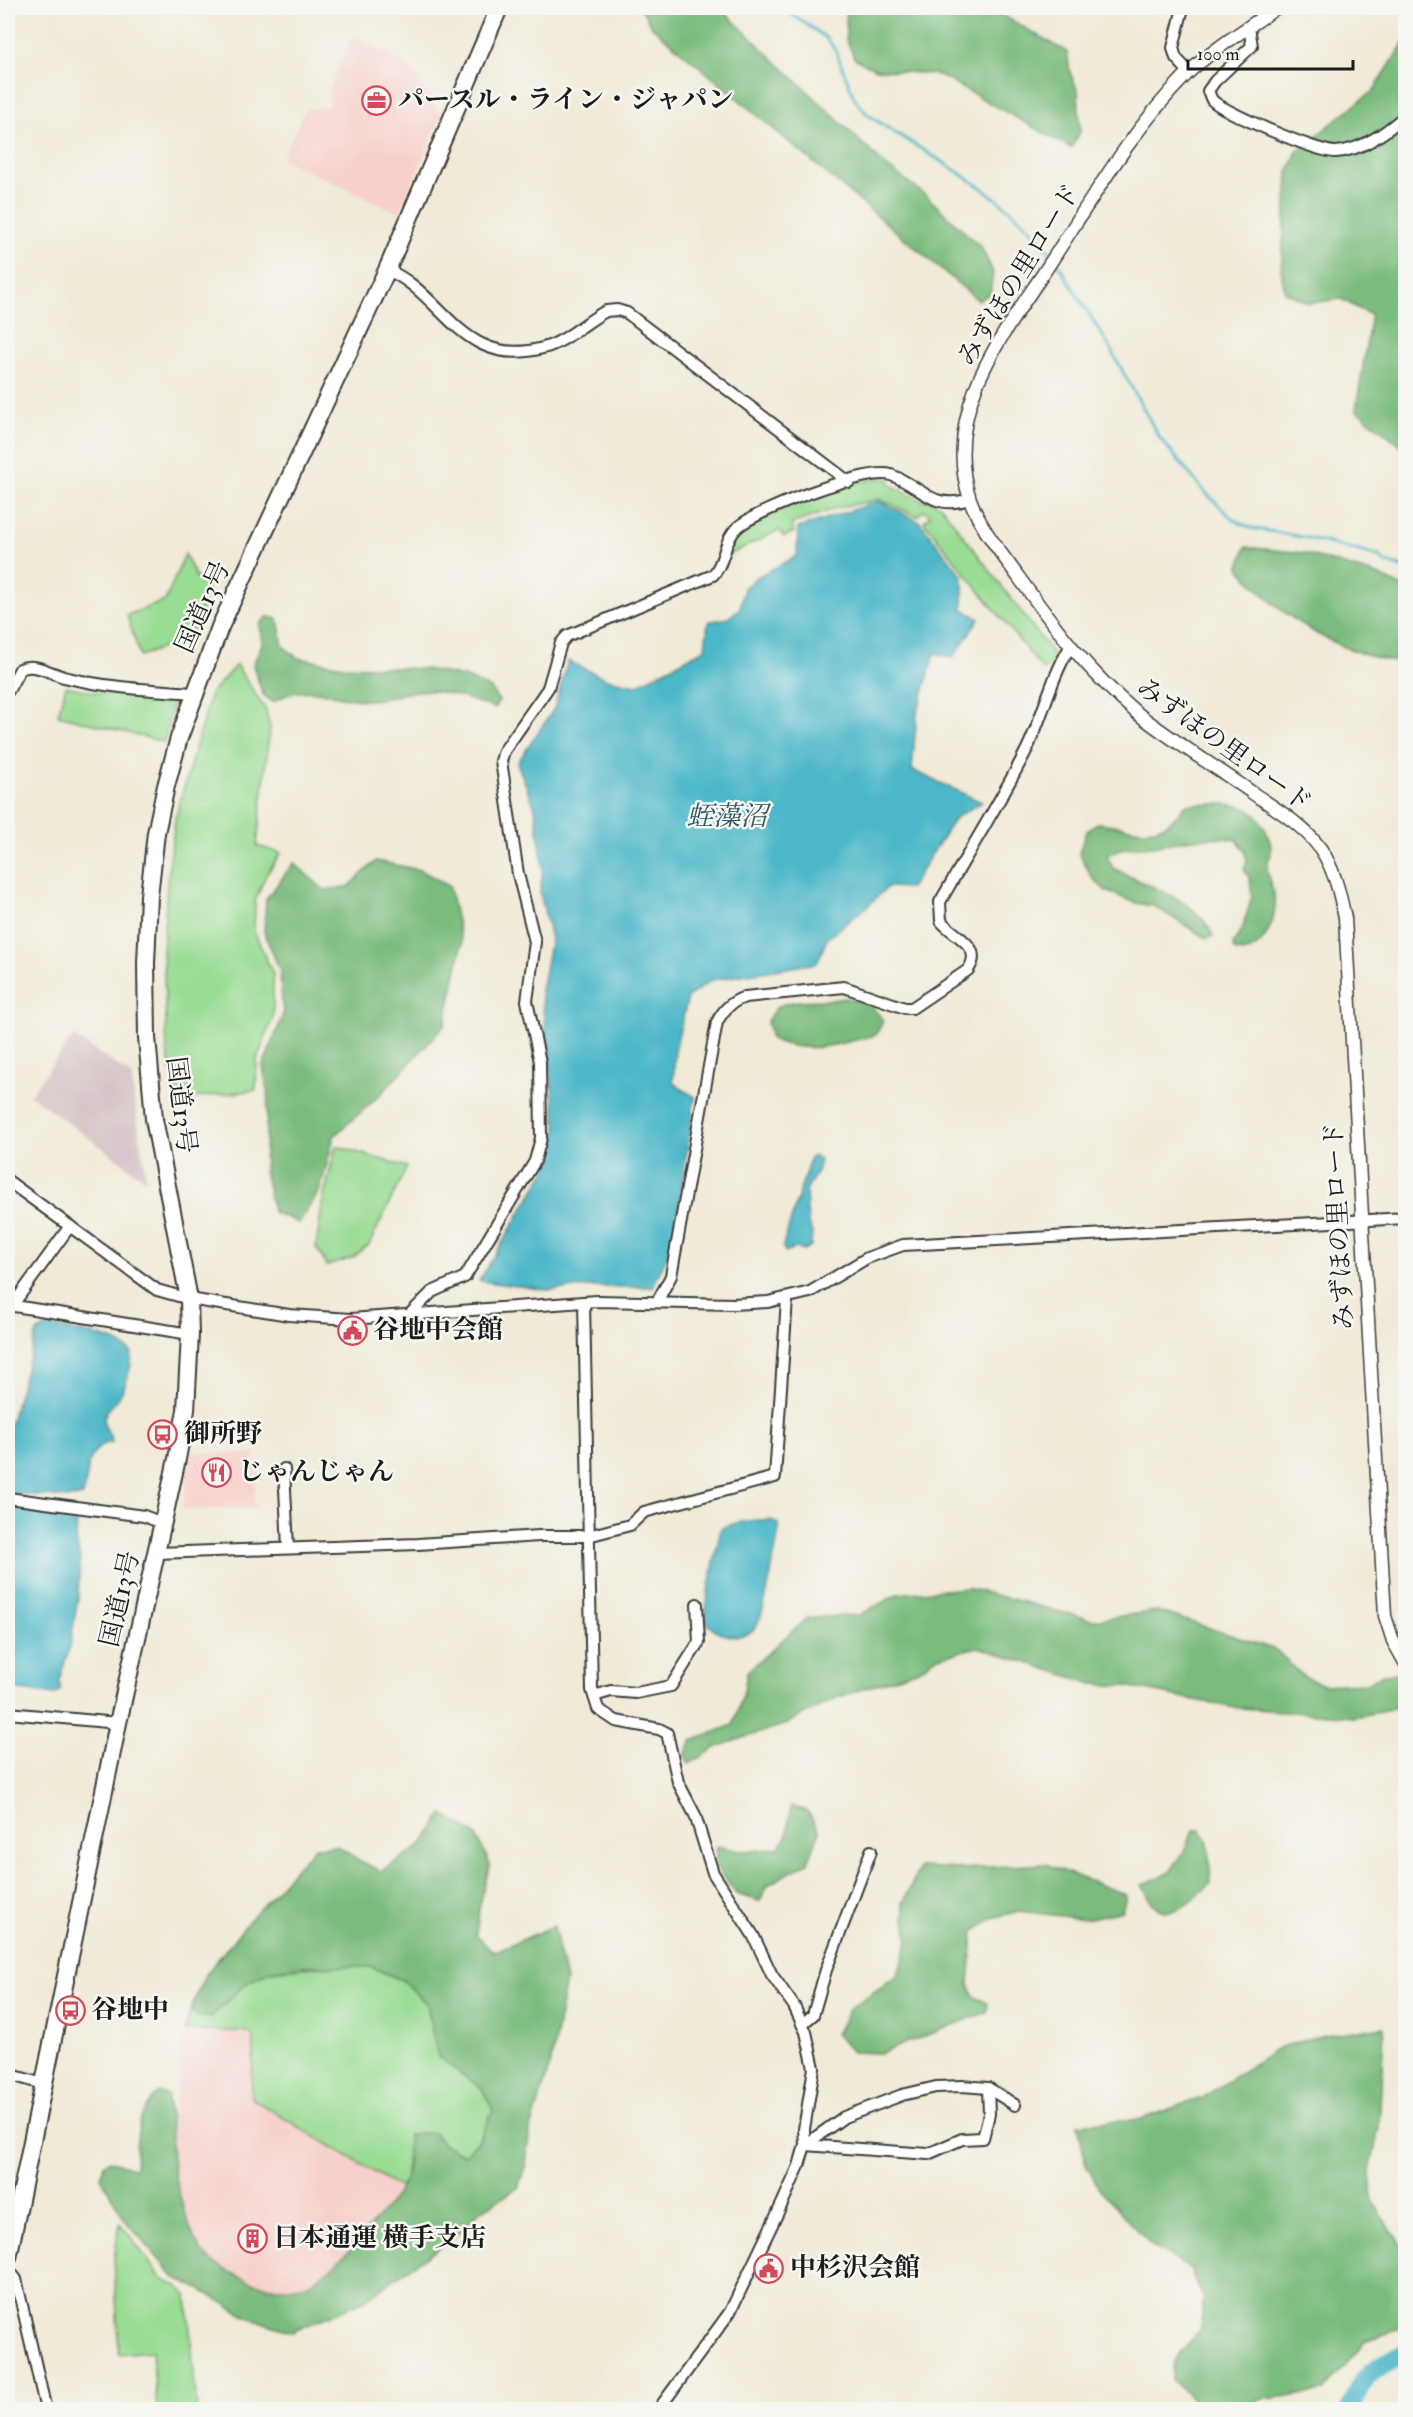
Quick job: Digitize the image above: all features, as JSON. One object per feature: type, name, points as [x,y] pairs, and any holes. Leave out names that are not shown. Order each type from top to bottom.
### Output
[{"type":"highway","name":"国道13号","points":[[8,2258],[118,1723],[157,1553],[186,1410],[190,1334],[189,1299],[161,1162],[149,1081],[147,963],[149,896],[156,833],[166,786],[195,693],[220,627],[387,270],[476,67],[499,8]]},
{"type":"street","points":[[1183,8],[1173,48],[1176,58],[1189,72]]},
{"type":"street","name":"みずほの里ロード","points":[[1276,8],[1189,72],[1140,128],[1016,314],[981,373],[968,406],[964,434],[964,469],[970,499],[984,528],[1070,647],[1105,684],[1140,714],[1300,827],[1324,853],[1338,882],[1345,918],[1385,1616],[1393,1641],[1406,1664]]},
{"type":"street","points":[[1249,27],[1252,46],[1215,81],[1208,91],[1212,100],[1231,111],[1303,144],[1336,152],[1371,142],[1406,115]]},
{"type":"street","points":[[387,270],[401,275],[466,336],[501,350],[523,351],[544,348],[606,311],[617,309],[627,313],[849,482]]},
{"type":"street","points":[[409,1315],[432,1292],[465,1277],[535,1161],[541,1138],[540,1062],[527,1001],[535,942],[518,874],[501,761],[504,751],[548,688],[561,643],[567,636],[713,575],[723,561],[731,534],[739,526],[820,488],[880,474],[891,475],[945,504],[970,499]]},
{"type":"street","points":[[657,1302],[671,1276],[717,1022],[724,1010],[734,1000],[745,997],[844,987],[905,1008],[912,1008],[968,970],[974,962],[971,947],[941,921],[940,902],[1027,749],[1060,663],[1070,647]]},
{"type":"street","points":[[8,692],[20,669],[31,666],[106,686],[195,693]]},
{"type":"street","points":[[8,1181],[157,1290],[189,1299],[289,1315],[351,1319],[584,1302],[733,1304],[768,1302],[810,1292],[867,1258],[903,1245],[1406,1218]]},
{"type":"street","points":[[70,1226],[10,1305],[190,1334]]},
{"type":"street","points":[[157,1553],[539,1536],[588,1536],[630,1525],[644,1512],[775,1477],[787,1299]]},
{"type":"street","points":[[584,1302],[588,1536],[594,1696],[598,1709],[616,1720],[659,1729],[667,1733],[678,1782],[695,1815],[712,1873],[753,1935],[772,1975],[794,2006],[802,2024],[814,2068],[804,2129],[805,2145],[790,2185],[730,2312],[658,2409]]},
{"type":"street","points":[[284,1469],[288,1548]]},
{"type":"street","points":[[8,1498],[144,1516],[162,1523]]},
{"type":"street","points":[[594,1696],[611,1691],[636,1693],[671,1686],[699,1642],[697,1604]]},
{"type":"street","points":[[8,1713],[118,1723]]},
{"type":"street","points":[[802,2024],[813,2015],[826,1970],[871,1851]]},
{"type":"street","points":[[8,2074],[44,2084]]},
{"type":"street","points":[[805,2145],[844,2117],[902,2095],[936,2087],[988,2088],[1015,2104]]},
{"type":"street","points":[[805,2145],[928,2154],[962,2139],[983,2138],[989,2114],[988,2088]]},
{"type":"street","points":[[8,2269],[16,2278],[46,2409]]},
{"type":"shaded area","points":[[352,37],[386,52],[408,66],[437,110],[442,113],[399,213],[281,159],[305,110],[329,106],[330,88]]},
{"type":"shaded area","points":[[73,1036],[131,1075],[146,1180],[30,1095]]},
{"type":"shaded area","points":[[191,1453],[255,1453],[255,1508],[182,1510]]},
{"type":"shaded area","points":[[185,2031],[244,2031],[250,2033],[254,2038],[251,2098],[400,2188],[352,2248],[314,2282],[284,2290],[260,2287],[226,2270],[205,2256],[193,2233],[180,2196],[172,2158],[172,2117]]},
{"type":"green space","points":[[641,8],[720,8],[885,165],[923,193],[981,247],[993,272],[990,294],[978,300],[967,291],[652,27]]},
{"type":"green space","points":[[855,8],[990,8],[1067,52],[1070,72],[1078,92],[1080,132],[1071,148],[939,75],[875,69],[855,59],[846,39],[846,14]]},
{"type":"green space","points":[[1405,41],[1405,449],[1356,410],[1371,315],[1341,299],[1309,303],[1285,292],[1281,269],[1288,173],[1297,151],[1374,90]]},
{"type":"green space","points":[[874,479],[889,479],[891,485],[922,501],[929,500],[941,506],[1057,659],[1043,670],[924,522],[930,515],[924,510],[917,516],[879,499],[834,509],[791,524],[794,532],[784,537],[779,530],[727,556],[735,537],[742,529],[796,502],[825,491]]},
{"type":"green space","points":[[1246,547],[1304,553],[1378,575],[1405,588],[1405,663],[1381,659],[1335,643],[1292,618],[1255,586],[1239,567]]},
{"type":"green space","points":[[185,554],[196,577],[208,585],[194,637],[140,656],[127,615],[165,601]]},
{"type":"green space","points":[[267,617],[278,619],[283,646],[298,658],[344,666],[425,669],[465,677],[491,689],[499,701],[494,708],[457,696],[428,691],[358,700],[311,691],[287,695],[273,702],[263,695],[253,665],[262,644],[260,624]]},
{"type":"green space","points":[[236,665],[266,710],[270,727],[257,846],[281,853],[266,875],[255,901],[254,931],[273,974],[273,1017],[257,1059],[256,1090],[178,1100],[167,1051],[163,947],[167,885],[175,819],[211,693]]},
{"type":"green space","points":[[66,686],[103,694],[174,700],[164,742],[58,715]]},
{"type":"green space","points":[[1185,805],[1239,806],[1252,812],[1266,830],[1271,848],[1267,870],[1275,911],[1264,938],[1251,950],[1243,952],[1234,950],[1233,943],[1242,930],[1252,896],[1250,880],[1244,869],[1247,860],[1244,849],[1237,840],[1214,837],[1194,839],[1123,849],[1107,856],[1113,868],[1170,895],[1196,912],[1206,923],[1213,936],[1207,939],[1154,906],[1136,903],[1106,891],[1093,879],[1079,853],[1086,832],[1097,823],[1134,829],[1155,829],[1175,817]]},
{"type":"green space","points":[[376,861],[420,870],[449,886],[462,944],[445,1025],[380,1095],[334,1136],[320,1190],[299,1223],[273,1212],[264,1170],[268,1096],[263,1066],[283,1015],[280,971],[264,932],[266,899],[294,863],[324,890],[348,887]]},
{"type":"green space","points":[[846,998],[868,1005],[876,1011],[883,1021],[876,1035],[836,1045],[811,1048],[798,1047],[771,1039],[767,1021],[775,1009],[781,1005],[789,1002]]},
{"type":"green space","points":[[336,1146],[407,1167],[369,1245],[352,1258],[327,1266],[316,1247],[323,1199]]},
{"type":"green space","points":[[967,1588],[1093,1620],[1157,1611],[1276,1650],[1303,1676],[1324,1685],[1366,1683],[1383,1674],[1399,1673],[1405,1680],[1405,1701],[1390,1710],[1353,1717],[1230,1707],[1126,1686],[1093,1684],[978,1647],[935,1658],[919,1670],[836,1698],[786,1724],[719,1746],[689,1764],[685,1755],[692,1741],[733,1725],[744,1691],[747,1672],[807,1618],[859,1615],[898,1594]]},
{"type":"green space","points":[[791,1806],[807,1811],[820,1831],[808,1862],[768,1885],[760,1901],[736,1894],[715,1865],[717,1846],[748,1851],[780,1847],[787,1834]]},
{"type":"green space","points":[[443,1814],[476,1835],[490,1864],[480,1903],[476,1935],[493,1952],[554,1926],[566,1981],[551,2062],[529,2135],[526,2164],[518,2188],[479,2212],[459,2233],[365,2300],[292,2332],[247,2317],[202,2290],[174,2277],[124,2219],[101,2177],[104,2165],[110,2160],[135,2169],[137,2138],[146,2108],[159,2092],[167,2095],[176,2180],[184,2210],[200,2248],[218,2265],[241,2277],[262,2285],[280,2288],[296,2287],[325,2273],[339,2261],[397,2194],[406,2176],[408,2135],[433,2133],[444,2145],[464,2155],[479,2140],[493,2110],[482,2089],[438,2057],[427,2004],[404,1981],[371,1967],[301,1966],[270,1971],[246,1983],[211,2017],[197,2017],[191,2009],[204,1977],[251,1918],[315,1847],[337,1846],[381,1871],[421,1846]]},
{"type":"green space","points":[[1193,1830],[1201,1830],[1208,1843],[1211,1883],[1193,1900],[1178,1909],[1162,1910],[1153,1904],[1142,1885],[1170,1872],[1183,1853]]},
{"type":"green space","points":[[1045,1864],[1126,1895],[1122,1911],[1086,1919],[1019,1911],[992,1918],[973,1933],[969,1983],[974,1997],[988,2003],[987,2012],[881,2053],[852,2052],[836,2034],[850,2008],[898,1975],[908,1941],[903,1903],[920,1867],[960,1869]]},
{"type":"green space","points":[[336,1965],[371,1967],[404,1981],[427,2004],[433,2037],[482,2089],[493,2110],[479,2140],[464,2155],[444,2145],[433,2133],[406,2158],[406,2178],[400,2188],[251,2098],[254,2038],[250,2033],[185,2031],[191,2009],[197,2017],[211,2017],[246,1983],[270,1971]]},
{"type":"green space","points":[[1384,2027],[1379,2127],[1370,2172],[1373,2202],[1405,2251],[1405,2326],[1365,2342],[1323,2392],[1263,2399],[1236,2409],[1202,2408],[1172,2380],[1174,2361],[1200,2329],[1204,2299],[1191,2269],[1153,2247],[1099,2188],[1086,2165],[1078,2124],[1141,2119],[1204,2097],[1280,2047],[1324,2035]]},
{"type":"green space","points":[[120,2223],[162,2279],[179,2287],[187,2295],[197,2409],[157,2409],[152,2351],[119,2354],[114,2257]]},
{"type":"water","name":"蛭藻沼","points":[[879,501],[919,521],[963,577],[963,609],[979,619],[953,658],[935,653],[917,713],[912,770],[982,802],[955,818],[910,888],[887,887],[827,939],[817,963],[712,980],[688,997],[675,1049],[673,1083],[695,1097],[673,1243],[653,1287],[548,1290],[479,1281],[545,1172],[557,1131],[541,990],[551,939],[540,893],[543,868],[535,808],[517,763],[554,709],[568,661],[607,679],[637,685],[705,649],[708,622],[728,618],[740,608],[744,588],[757,577],[797,556],[798,528]]},
{"type":"water","points":[[815,1156],[820,1160],[817,1172],[806,1190],[808,1223],[812,1232],[811,1246],[804,1250],[796,1248],[785,1252],[783,1246],[810,1158]]},
{"type":"water","points":[[47,1326],[103,1337],[114,1341],[132,1353],[125,1386],[104,1417],[104,1424],[112,1442],[103,1445],[92,1456],[83,1496],[69,1498],[8,1493],[8,1431],[37,1332]]},
{"type":"water","points":[[8,1507],[77,1519],[76,1539],[80,1559],[78,1598],[70,1646],[59,1681],[61,1689],[54,1695],[8,1688]]},
{"type":"water","points":[[771,1520],[778,1524],[779,1530],[762,1612],[758,1623],[748,1634],[733,1636],[724,1634],[705,1621],[708,1591],[721,1528],[739,1522]]},
{"type":"waterway","points":[[783,8],[825,37],[835,49],[855,99],[867,114],[990,194],[1034,233],[1052,255]]},
{"type":"waterway","points":[[1056,261],[1106,341],[1159,437],[1204,491],[1234,520],[1251,528],[1308,538],[1379,556],[1384,562],[1406,568]]},
{"type":"waterway","points":[[1350,2410],[1364,2380],[1376,2369],[1406,2353]]},
{"type":"place","name":"パースル・ライン・ジャパン","points":[[377,100]]},
{"type":"place","name":"谷地中会館","points":[[352,1330]]},
{"type":"place","name":"御所野","points":[[163,1434]]},
{"type":"place","name":"じゃんじゃん","points":[[217,1472]]},
{"type":"place","name":"谷地中","points":[[70,2010]]},
{"type":"place","name":"日本通運 横手支店","points":[[252,2238]]},
{"type":"place","name":"中杉沢会館","points":[[769,2268]]}]
